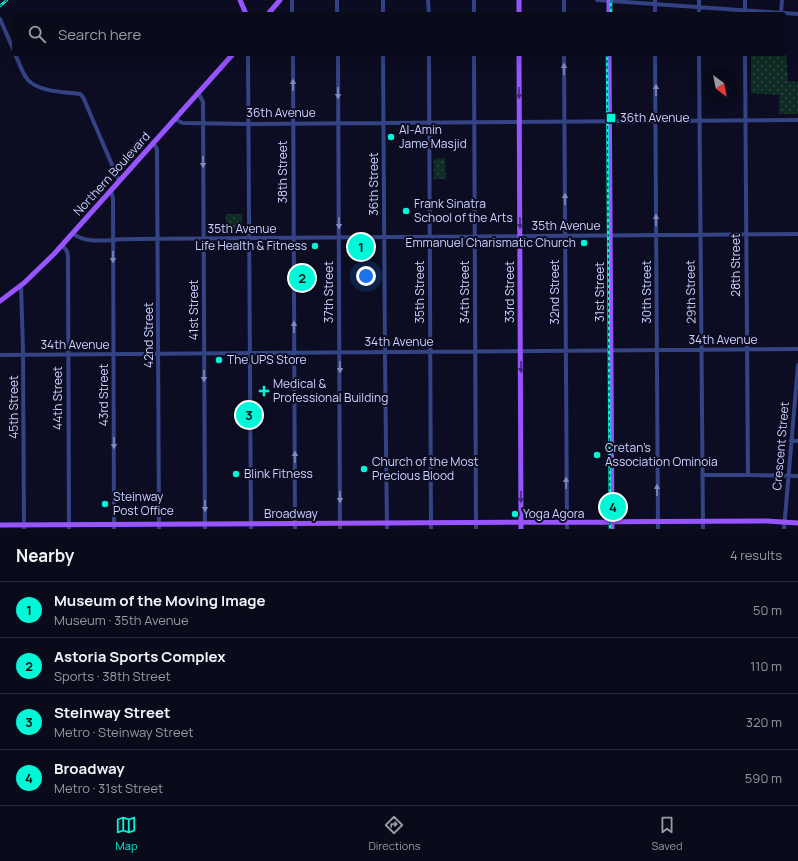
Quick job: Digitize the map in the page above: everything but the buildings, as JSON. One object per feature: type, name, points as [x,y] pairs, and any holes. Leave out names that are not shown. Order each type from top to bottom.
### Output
[{"type":"main road","points":[[270,12],[280,0]]},
{"type":"main road","points":[[519,0],[519,12]]},
{"type":"main road","points":[[609,0],[609,12]]},
{"type":"main road","points":[[240,1],[245,12]]},
{"type":"main road","name":"Northern Boulevard","points":[[0,301],[21,285],[62,245],[230,56]]},
{"type":"main road","name":"33rd Street","points":[[519,56],[521,529]]},
{"type":"main road","name":"31st Street","points":[[609,56],[612,529]]},
{"type":"main road","name":"Broadway","points":[[0,525],[24,527],[340,527],[566,522],[767,521],[798,523]]},
{"type":"street","points":[[292,0],[292,12]]},
{"type":"street","points":[[337,0],[337,12]]},
{"type":"street","points":[[382,0],[383,12]]},
{"type":"street","points":[[428,0],[429,12]]},
{"type":"street","points":[[474,0],[474,12]]},
{"type":"street","points":[[564,0],[564,12]]},
{"type":"street","points":[[597,0],[655,2],[745,12],[745,0]]},
{"type":"street","points":[[699,0],[699,12]]},
{"type":"street","points":[[781,12],[782,0]]},
{"type":"street","points":[[786,13],[798,14]]},
{"type":"street","points":[[0,19],[1,27],[12,47]]},
{"type":"street","points":[[16,56],[28,80],[36,86],[44,89],[80,94],[84,98],[119,181]]},
{"type":"street","points":[[248,56],[251,527]]},
{"type":"street","name":"38th Street","points":[[293,56],[295,526]]},
{"type":"street","name":"37th Street","points":[[338,56],[340,527]]},
{"type":"street","name":"36th Street","points":[[383,56],[387,526]]},
{"type":"street","name":"35th Street","points":[[429,56],[431,526]]},
{"type":"street","name":"34th Street","points":[[474,56],[476,529]]},
{"type":"street","name":"32nd Street","points":[[564,56],[567,529]]},
{"type":"street","name":"30th Street","points":[[656,56],[658,529]]},
{"type":"street","name":"29th Street","points":[[700,56],[703,529]]},
{"type":"street","name":"28th Street","points":[[745,56],[748,475]]},
{"type":"street","name":"41st Street","points":[[198,92],[203,102],[205,527]]},
{"type":"street","name":"36th Avenue","points":[[174,119],[183,123],[249,124],[798,120]]},
{"type":"street","name":"42nd Street","points":[[153,142],[158,149],[159,527]]},
{"type":"street","name":"43rd Street","points":[[110,190],[113,199],[114,527]]},
{"type":"street","name":"35th Avenue","points":[[72,233],[79,238],[87,240],[798,234]]},
{"type":"street","name":"44th Street","points":[[62,245],[67,251],[68,256],[69,527]]},
{"type":"street","name":"45th Street","points":[[21,285],[24,527]]},
{"type":"street","name":"34th Avenue","points":[[0,355],[798,349]]},
{"type":"street","name":"Crescent Street","points":[[784,529],[798,365]]},
{"type":"street","points":[[791,441],[798,441]]},
{"type":"street","points":[[702,475],[798,476]]},
{"type":"green space","points":[[786,54],[788,81],[798,82],[798,114],[779,114],[779,95],[751,93],[751,56],[786,56]]},
{"type":"green space","points":[[445,158],[446,179],[434,179],[434,159]]},
{"type":"green space","points":[[226,214],[242,214],[242,231],[230,230],[229,232],[226,232]]},
{"type":"railway","points":[[0,6],[7,0]]},
{"type":"railway","points":[[611,0],[611,12]]},
{"type":"railway","points":[[607,56],[610,529]]},
{"type":"place","name":"36th Avenue","points":[[611,118]]},
{"type":"place","name":"Al-Amin Jame Masjid","points":[[391,137]]},
{"type":"place","name":"Frank Sinatra School of the Arts","points":[[406,211]]},
{"type":"place","name":"Emmanuel Charismatic Church","points":[[584,243]]},
{"type":"place","name":"Life Health & Fitness","points":[[315,246]]},
{"type":"place","name":"Museum of the Moving Image","points":[[361,247]]},
{"type":"place","name":"Astoria Sports Complex","points":[[302,278]]},
{"type":"place","name":"The UPS Store","points":[[219,360]]},
{"type":"place","name":"Medical & Professional Building","points":[[264,391]]},
{"type":"place","name":"Steinway Street","points":[[249,415]]},
{"type":"place","name":"Cretan’s Association Ominoia","points":[[597,455]]},
{"type":"place","name":"Church of the Most Precious Blood","points":[[364,469]]},
{"type":"place","name":"Blink Fitness","points":[[236,474]]},
{"type":"place","name":"Steinway Post Office","points":[[105,504]]},
{"type":"place","name":"Broadway","points":[[613,507]]},
{"type":"place","name":"Yoga Agora","points":[[515,514]]}]
